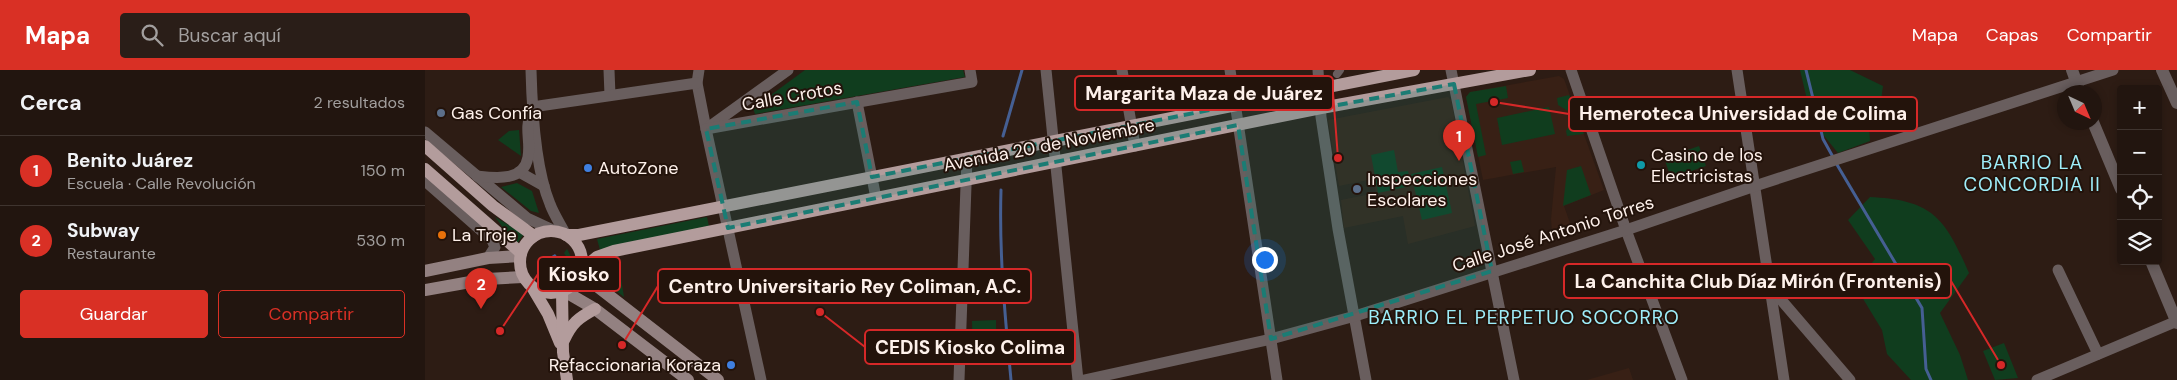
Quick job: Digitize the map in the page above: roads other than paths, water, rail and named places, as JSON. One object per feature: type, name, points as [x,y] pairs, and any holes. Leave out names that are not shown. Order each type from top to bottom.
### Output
[{"type":"main road","name":"Avenida 20 de Noviembre","points":[[562,233],[579,235],[722,208],[1414,70]]},
{"type":"main road","name":"Avenida 20 de Noviembre","points":[[581,271],[597,257],[614,251],[1238,124],[1530,70]]},
{"type":"main road","points":[[425,146],[493,206],[534,236]]},
{"type":"main road","points":[[425,169],[521,254]]},
{"type":"main road","points":[[532,287],[544,293],[563,291],[576,280],[581,271],[579,248],[562,233],[549,231],[534,236],[526,244],[521,254],[521,270],[523,277],[532,287],[549,314],[563,347]]},
{"type":"main road","points":[[425,271],[488,258],[521,254]]},
{"type":"main road","points":[[581,271],[718,380]]},
{"type":"main road","points":[[425,290],[487,279],[523,277]]},
{"type":"main road","points":[[563,291],[595,309],[688,380]]},
{"type":"main road","points":[[563,291],[563,347],[567,380]]},
{"type":"main road","points":[[563,347],[571,326],[577,319],[595,309]]},
{"type":"street","points":[[531,70],[532,107],[544,186],[562,233]]},
{"type":"street","points":[[609,70],[611,95]]},
{"type":"street","points":[[699,70],[697,83],[706,129],[761,380]]},
{"type":"street","points":[[706,129],[788,70]]},
{"type":"street","name":"Calle Crotos","points":[[706,129],[972,82],[970,70]]},
{"type":"street","points":[[1046,70],[1079,380]]},
{"type":"street","points":[[1122,70],[1135,146]]},
{"type":"street","points":[[1230,70],[1277,380]]},
{"type":"street","points":[[1319,70],[1321,108],[1338,229],[1366,380]]},
{"type":"street","points":[[1451,70],[1514,380]]},
{"type":"street","points":[[1571,70],[1626,230],[1682,380]]},
{"type":"street","points":[[1737,70],[1784,380]]},
{"type":"street","points":[[2072,70],[2077,85]]},
{"type":"street","name":"Calle José Antonio Torres","points":[[2084,85],[2113,70]]},
{"type":"street","points":[[2162,70],[2177,103]]},
{"type":"street","points":[[532,107],[697,83]]},
{"type":"street","name":"Calle José Antonio Torres","points":[[1084,380],[1271,339],[1355,316],[1626,230],[1828,162],[2057,94]]},
{"type":"street","points":[[857,102],[876,198]]},
{"type":"street","points":[[477,176],[499,179],[519,172],[526,164],[529,156],[526,124],[532,107]]},
{"type":"street","points":[[2096,130],[2117,179]]},
{"type":"street","points":[[425,132],[527,218],[562,233]]},
{"type":"street","points":[[959,380],[967,158]]},
{"type":"street","points":[[519,172],[544,186]]},
{"type":"street","points":[[425,181],[492,240],[495,247],[488,258]]},
{"type":"street","points":[[2037,380],[2177,321],[2153,265]]},
{"type":"street","points":[[2058,270],[2098,354]]},
{"type":"street","points":[[1770,287],[1850,380]]},
{"type":"water","points":[[555,254],[560,260],[559,266],[554,273],[546,275],[542,270],[550,257]]},
{"type":"waterway","points":[[1003,136],[1022,70]]},
{"type":"waterway","points":[[1806,70],[1823,139],[1833,157]]},
{"type":"waterway","points":[[1836,163],[1922,308],[1926,369],[1931,380]]},
{"type":"waterway","points":[[1001,190],[1002,261],[1011,380]]},
{"type":"place","name":"Hemeroteca Universidad de Colima","points":[[1494,102]]},
{"type":"place","name":"Gas Confía","points":[[441,113]]},
{"type":"place","name":"Margarita Maza de Juárez","points":[[1338,158]]},
{"type":"place","name":"Benito Juárez","points":[[1459,161]]},
{"type":"place","name":"Casino de los Electricistas","points":[[1641,165]]},
{"type":"place","name":"AutoZone","points":[[588,168]]},
{"type":"place","name":"Inspecciones Escolares","points":[[1357,189]]},
{"type":"place","name":"La Troje","points":[[442,235]]},
{"type":"place","name":"Subway","points":[[481,309]]},
{"type":"place","name":"CEDIS Kiosko Colima","points":[[820,312]]},
{"type":"place","name":"Kiosko","points":[[500,331]]},
{"type":"place","name":"Centro Universitario Rey Coliman, A.C.","points":[[622,345]]},
{"type":"place","name":"Refaccionaria Koraza","points":[[731,365]]},
{"type":"place","name":"La Canchita Club Díaz Mirón (Frontenis)","points":[[2001,365]]},
{"type":"district","name":"BARRIO LA CONCORDIA II","points":[[2032,173]]},
{"type":"district","name":"BARRIO EL PERPETUO SOCORRO","points":[[1524,317]]}]
